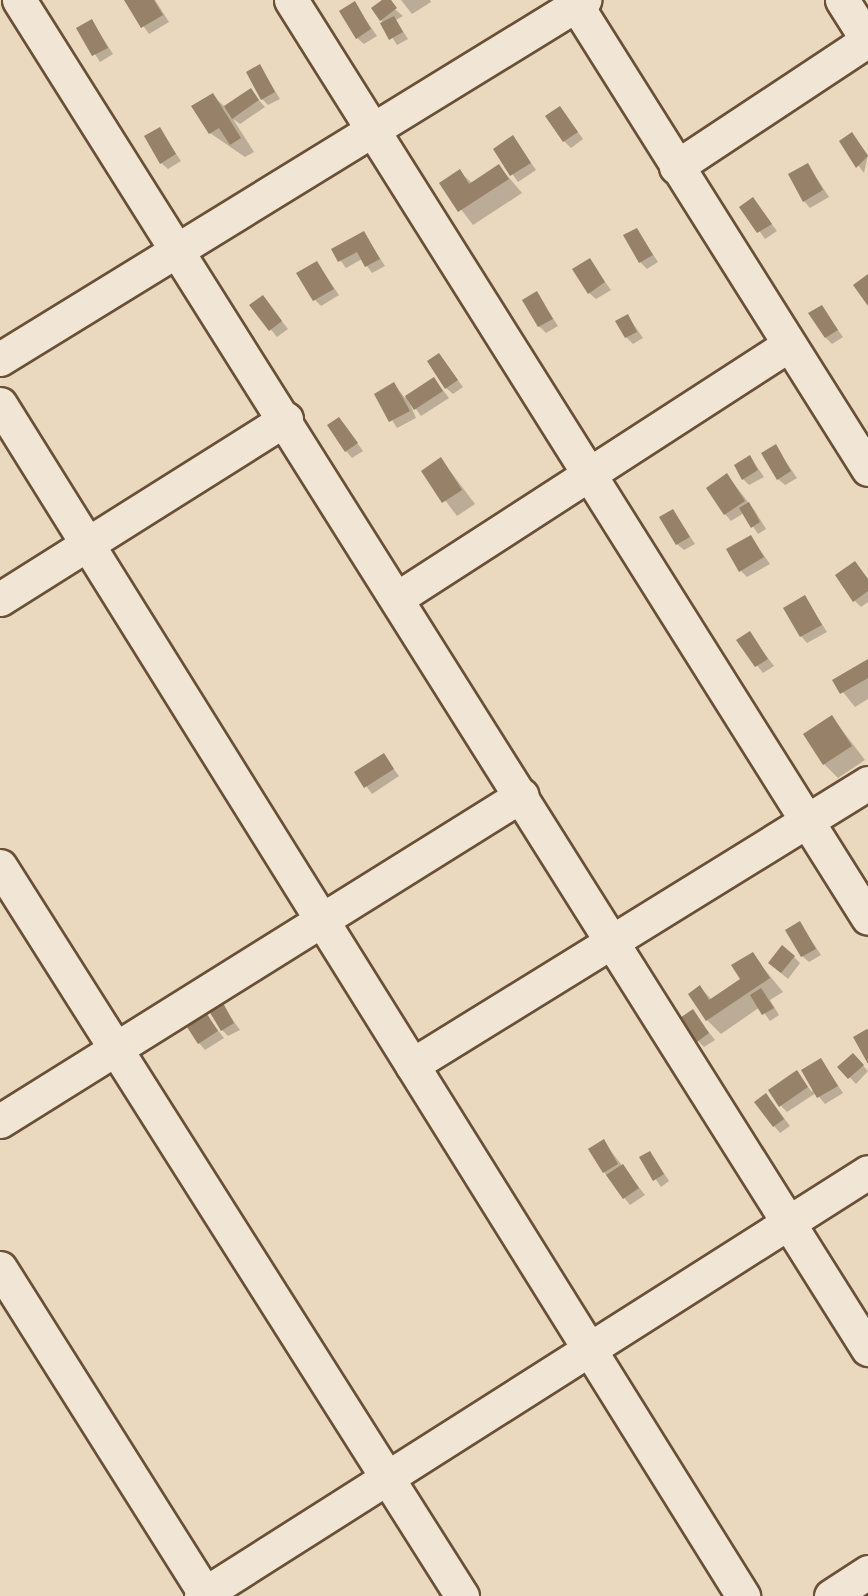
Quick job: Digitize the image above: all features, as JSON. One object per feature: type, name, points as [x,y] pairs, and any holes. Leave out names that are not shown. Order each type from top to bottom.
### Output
[{"type":"street","points":[[19,0],[399,597],[868,1349]]},
{"type":"street","points":[[291,0],[868,918]]},
{"type":"street","points":[[676,167],[868,41],[842,0]]},
{"type":"street","points":[[0,359],[577,2],[676,167],[868,469]]},
{"type":"street","points":[[399,597],[789,345]]},
{"type":"street","points":[[0,404],[585,1347],[743,1596]]},
{"type":"street","points":[[0,599],[286,419]]},
{"type":"street","points":[[412,1065],[868,783]]},
{"type":"street","points":[[0,1121],[522,795]]},
{"type":"street","points":[[0,866],[462,1596]]},
{"type":"street","points":[[0,1268],[203,1595],[389,1480],[585,1347],[868,1172]]},
{"type":"street","points":[[831,1596],[868,1572]]},
{"type":"building","points":[[124,0],[154,0],[163,15],[141,28]]},
{"type":"building","points":[[382,0],[391,0],[397,8],[380,21],[371,8]]},
{"type":"building","points":[[355,1],[371,29],[356,39],[339,11]]},
{"type":"building","points":[[394,16],[403,32],[389,40],[380,23]]},
{"type":"building","points":[[92,19],[108,48],[92,56],[76,28]]},
{"type":"building","points":[[260,64],[275,92],[261,100],[246,72]]},
{"type":"building","points":[[251,88],[259,100],[232,119],[224,106]]},
{"type":"building","points":[[213,93],[241,138],[230,145],[219,128],[209,134],[191,106]]},
{"type":"building","points":[[560,106],[578,132],[563,142],[545,116]]},
{"type":"building","points":[[160,127],[176,154],[160,164],[144,136]]},
{"type":"building","points":[[852,132],[868,156],[856,168],[839,141]]},
{"type":"building","points":[[513,135],[531,163],[510,176],[493,149]]},
{"type":"building","points":[[808,163],[823,190],[803,202],[788,174]]},
{"type":"building","points":[[499,164],[509,179],[458,212],[439,183],[460,169],[469,184]]},
{"type":"building","points":[[753,197],[772,224],[757,233],[739,207]]},
{"type":"building","points":[[637,228],[653,255],[639,263],[623,235]]},
{"type":"building","points":[[364,231],[380,259],[365,267],[357,252],[338,262],[331,249]]},
{"type":"building","points":[[590,258],[605,282],[588,294],[572,269]]},
{"type":"building","points":[[317,261],[334,289],[313,301],[296,273]]},
{"type":"building","points":[[868,274],[868,306],[853,285]]},
{"type":"building","points":[[537,291],[553,319],[538,327],[522,300]]},
{"type":"building","points":[[263,295],[282,321],[269,331],[249,305]]},
{"type":"building","points":[[822,305],[838,330],[825,338],[808,313]]},
{"type":"building","points":[[628,314],[637,332],[625,338],[615,321]]},
{"type":"building","points":[[439,353],[458,380],[445,389],[427,361]]},
{"type":"building","points":[[434,377],[443,391],[414,410],[405,396]]},
{"type":"building","points":[[394,382],[410,411],[389,422],[374,394]]},
{"type":"building","points":[[339,417],[358,443],[345,452],[327,425]]},
{"type":"building","points":[[776,444],[791,471],[777,480],[761,453]]},
{"type":"building","points":[[750,455],[758,470],[742,480],[734,465]]},
{"type":"building","points":[[441,457],[462,490],[442,503],[421,471]]},
{"type":"building","points":[[727,473],[745,501],[724,515],[706,488]]},
{"type":"building","points":[[749,502],[760,522],[751,528],[739,508]]},
{"type":"building","points":[[673,509],[690,537],[676,545],[659,517]]},
{"type":"building","points":[[751,535],[764,557],[739,572],[726,549]]},
{"type":"building","points":[[855,561],[868,579],[868,591],[853,602],[835,575]]},
{"type":"building","points":[[805,595],[822,625],[800,637],[783,608]]},
{"type":"building","points":[[750,631],[768,659],[755,667],[736,640]]},
{"type":"building","points":[[868,659],[868,678],[840,694],[832,680]]},
{"type":"building","points":[[832,715],[852,746],[823,765],[803,734]]},
{"type":"building","points":[[384,753],[394,769],[364,788],[354,772]]},
{"type":"building","points":[[800,921],[816,949],[801,957],[785,930]]},
{"type":"building","points":[[782,945],[795,956],[781,973],[768,963]]},
{"type":"building","points":[[753,952],[770,978],[706,1021],[688,994],[700,985],[709,1000],[740,979],[731,965]]},
{"type":"building","points":[[761,988],[774,1008],[762,1015],[750,995]]},
{"type":"building","points":[[223,1003],[234,1023],[221,1031],[209,1011]]},
{"type":"building","points":[[693,1009],[709,1033],[697,1042],[680,1018]]},
{"type":"building","points":[[207,1014],[218,1031],[198,1044],[187,1027]]},
{"type":"building","points":[[868,1030],[868,1064],[853,1037]]},
{"type":"building","points":[[853,1053],[864,1065],[848,1079],[837,1067]]},
{"type":"building","points":[[821,1058],[838,1086],[817,1098],[801,1070]]},
{"type":"building","points":[[797,1070],[808,1087],[779,1107],[768,1090]]},
{"type":"building","points":[[766,1093],[784,1119],[773,1127],[754,1102]]},
{"type":"building","points":[[604,1139],[618,1164],[603,1173],[588,1149]]},
{"type":"building","points":[[650,1151],[664,1174],[653,1181],[639,1157]]},
{"type":"building","points":[[623,1164],[639,1188],[623,1199],[606,1175]]}]
